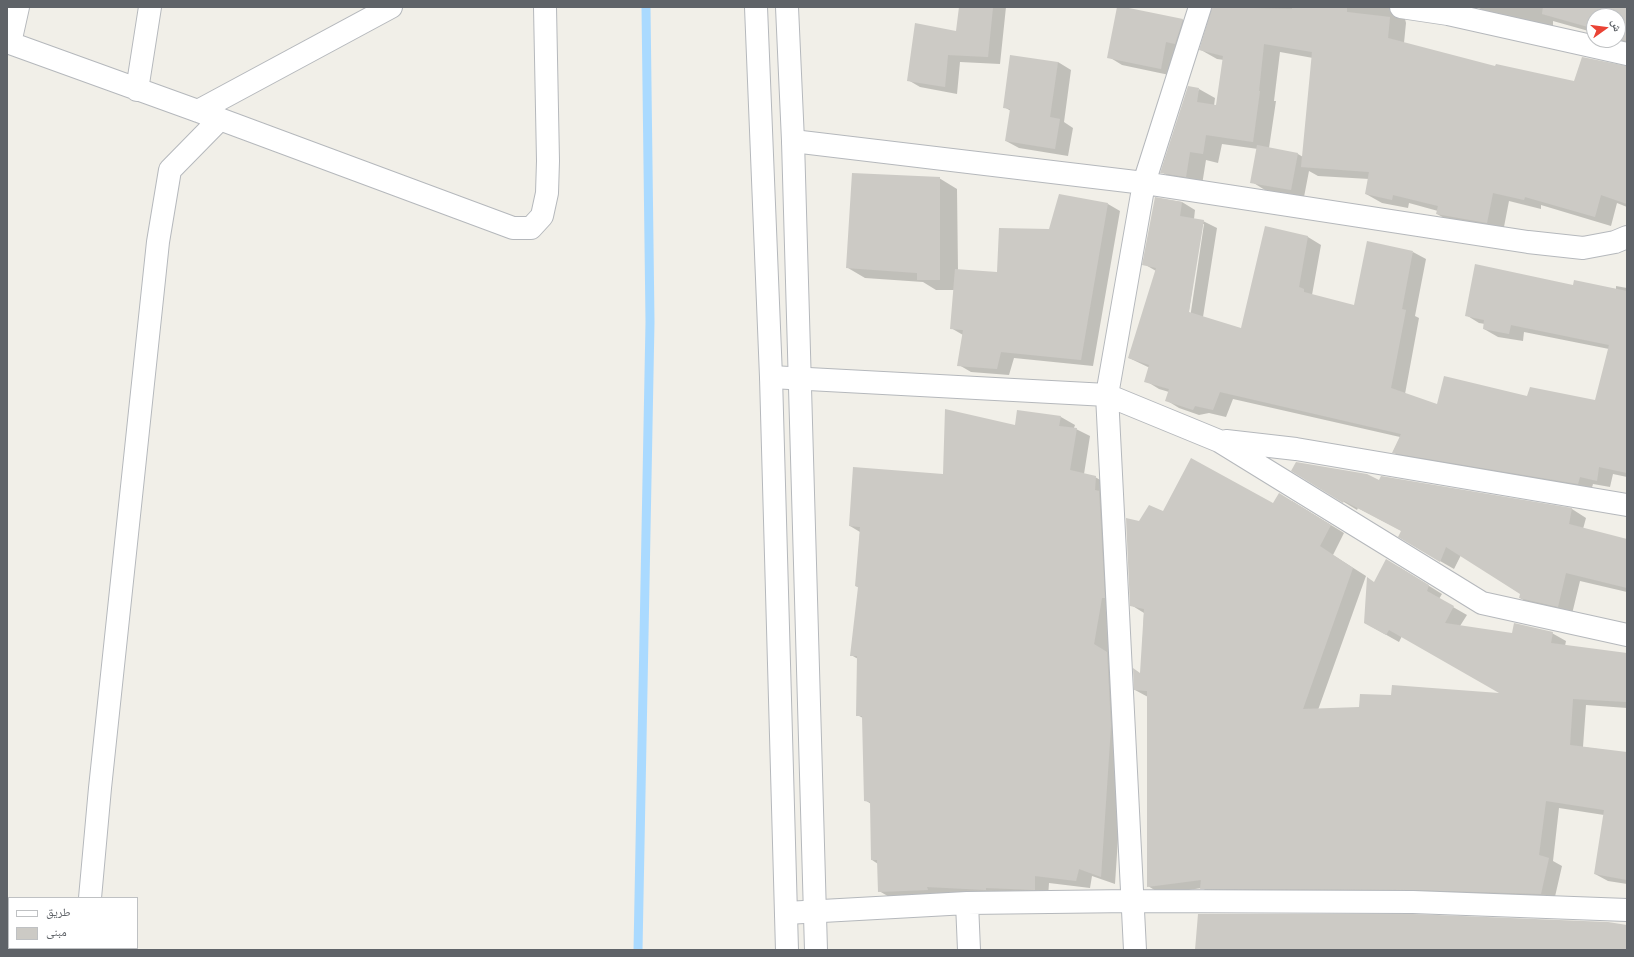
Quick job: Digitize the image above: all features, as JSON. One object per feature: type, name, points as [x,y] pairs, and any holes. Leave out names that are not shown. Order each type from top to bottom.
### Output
[{"type":"street","points":[[18,7],[8,43],[220,119],[513,228],[530,228],[542,216],[547,194],[548,161],[545,7]]},
{"type":"street","points":[[137,90],[150,7]]},
{"type":"street","points":[[198,111],[391,7]]},
{"type":"street","points":[[756,7],[771,377],[787,950]]},
{"type":"street","points":[[787,7],[793,141],[816,950]]},
{"type":"street","points":[[1135,950],[1107,395],[1144,183],[1200,7]]},
{"type":"street","points":[[1400,7],[1448,14],[1627,54]]},
{"type":"street","points":[[90,897],[100,788],[159,235],[170,170],[220,119]]},
{"type":"street","points":[[793,141],[1144,183],[1512,239],[1583,248],[1616,242],[1627,237]]},
{"type":"street","points":[[771,377],[1107,395],[1219,441],[1482,603],[1627,636]]},
{"type":"street","points":[[1219,441],[1296,449],[1627,505]]},
{"type":"street","points":[[786,913],[967,902],[1132,901],[1413,902],[1627,910]]},
{"type":"street","points":[[967,902],[969,950]]},
{"type":"building","points":[[959,7],[993,7],[988,57],[948,55],[945,87],[907,81],[915,23],[956,31]]},
{"type":"building","points":[[1117,7],[1124,7],[1183,19],[1175,44],[1166,42],[1161,69],[1107,58]]},
{"type":"building","points":[[1212,7],[1292,9],[1292,7],[1347,7],[1347,12],[1390,17],[1388,38],[1495,66],[1496,64],[1574,81],[1582,57],[1627,66],[1627,204],[1601,195],[1595,217],[1525,197],[1524,200],[1493,193],[1487,223],[1436,214],[1438,206],[1393,195],[1392,200],[1365,194],[1369,172],[1301,167],[1312,52],[1264,44],[1260,91],[1253,142],[1206,135],[1203,154],[1190,152],[1186,177],[1160,173],[1188,86],[1199,88],[1197,102],[1216,105],[1223,56],[1199,50]]},
{"type":"building","points":[[1543,7],[1627,7],[1627,41],[1626,8],[1586,8],[1586,26],[1542,14]]},
{"type":"building","points":[[1010,55],[1058,62],[1050,117],[1060,119],[1055,149],[1005,141],[1010,109],[1003,108]]},
{"type":"building","points":[[1257,145],[1298,153],[1291,190],[1250,183]]},
{"type":"building","points":[[852,173],[940,177],[940,280],[917,280],[917,273],[846,268]]},
{"type":"building","points":[[1059,194],[1108,203],[1081,360],[1001,352],[997,369],[957,366],[963,330],[950,329],[955,269],[997,272],[999,228],[1049,229]]},
{"type":"building","points":[[1155,197],[1182,202],[1180,216],[1204,220],[1189,312],[1241,328],[1265,226],[1308,236],[1299,287],[1304,289],[1304,292],[1354,305],[1367,241],[1413,251],[1402,309],[1406,310],[1391,388],[1437,404],[1444,376],[1527,396],[1530,387],[1595,400],[1609,345],[1511,325],[1509,334],[1483,329],[1484,320],[1465,316],[1475,264],[1573,285],[1574,280],[1627,291],[1627,473],[1599,467],[1597,481],[1580,477],[1578,484],[1392,453],[1401,434],[1220,392],[1213,410],[1195,406],[1193,410],[1165,401],[1169,389],[1144,382],[1149,365],[1128,358],[1156,268],[1142,265]]},
{"type":"building","points":[[945,409],[1015,425],[1017,410],[1061,416],[1059,426],[1077,428],[1070,470],[1096,476],[1095,490],[1099,491],[1105,598],[1102,598],[1094,644],[1107,652],[1111,726],[1101,877],[1079,869],[1076,881],[1035,876],[1035,890],[986,888],[986,890],[927,887],[928,890],[878,892],[877,860],[871,860],[870,802],[864,801],[862,716],[856,716],[857,656],[850,656],[858,587],[855,586],[860,527],[849,526],[853,467],[943,474]]},
{"type":"building","points":[[1191,458],[1273,503],[1279,493],[1331,525],[1320,546],[1353,568],[1303,709],[1359,707],[1360,694],[1391,695],[1392,685],[1499,693],[1389,630],[1386,635],[1364,623],[1367,577],[1374,582],[1386,559],[1429,585],[1427,591],[1454,606],[1445,623],[1512,633],[1514,623],[1553,632],[1551,643],[1627,653],[1627,702],[1573,699],[1570,745],[1627,752],[1627,880],[1594,874],[1604,810],[1546,801],[1539,855],[1549,858],[1541,894],[1413,890],[1200,889],[1201,880],[1147,887],[1147,691],[1134,690],[1133,668],[1140,673],[1144,609],[1130,606],[1126,518],[1139,521],[1149,505],[1163,511]]},
{"type":"building","points":[[1296,462],[1367,474],[1379,480],[1381,476],[1572,508],[1569,524],[1627,539],[1627,588],[1566,573],[1558,607],[1519,598],[1520,594],[1446,547],[1440,562],[1398,537],[1401,531],[1344,501],[1343,503],[1291,471]]},
{"type":"building","points":[[1198,914],[1413,914],[1608,922],[1627,925],[1627,950],[1195,950]]},
{"type":"waterway","points":[[638,950],[650,322],[646,7]]}]
